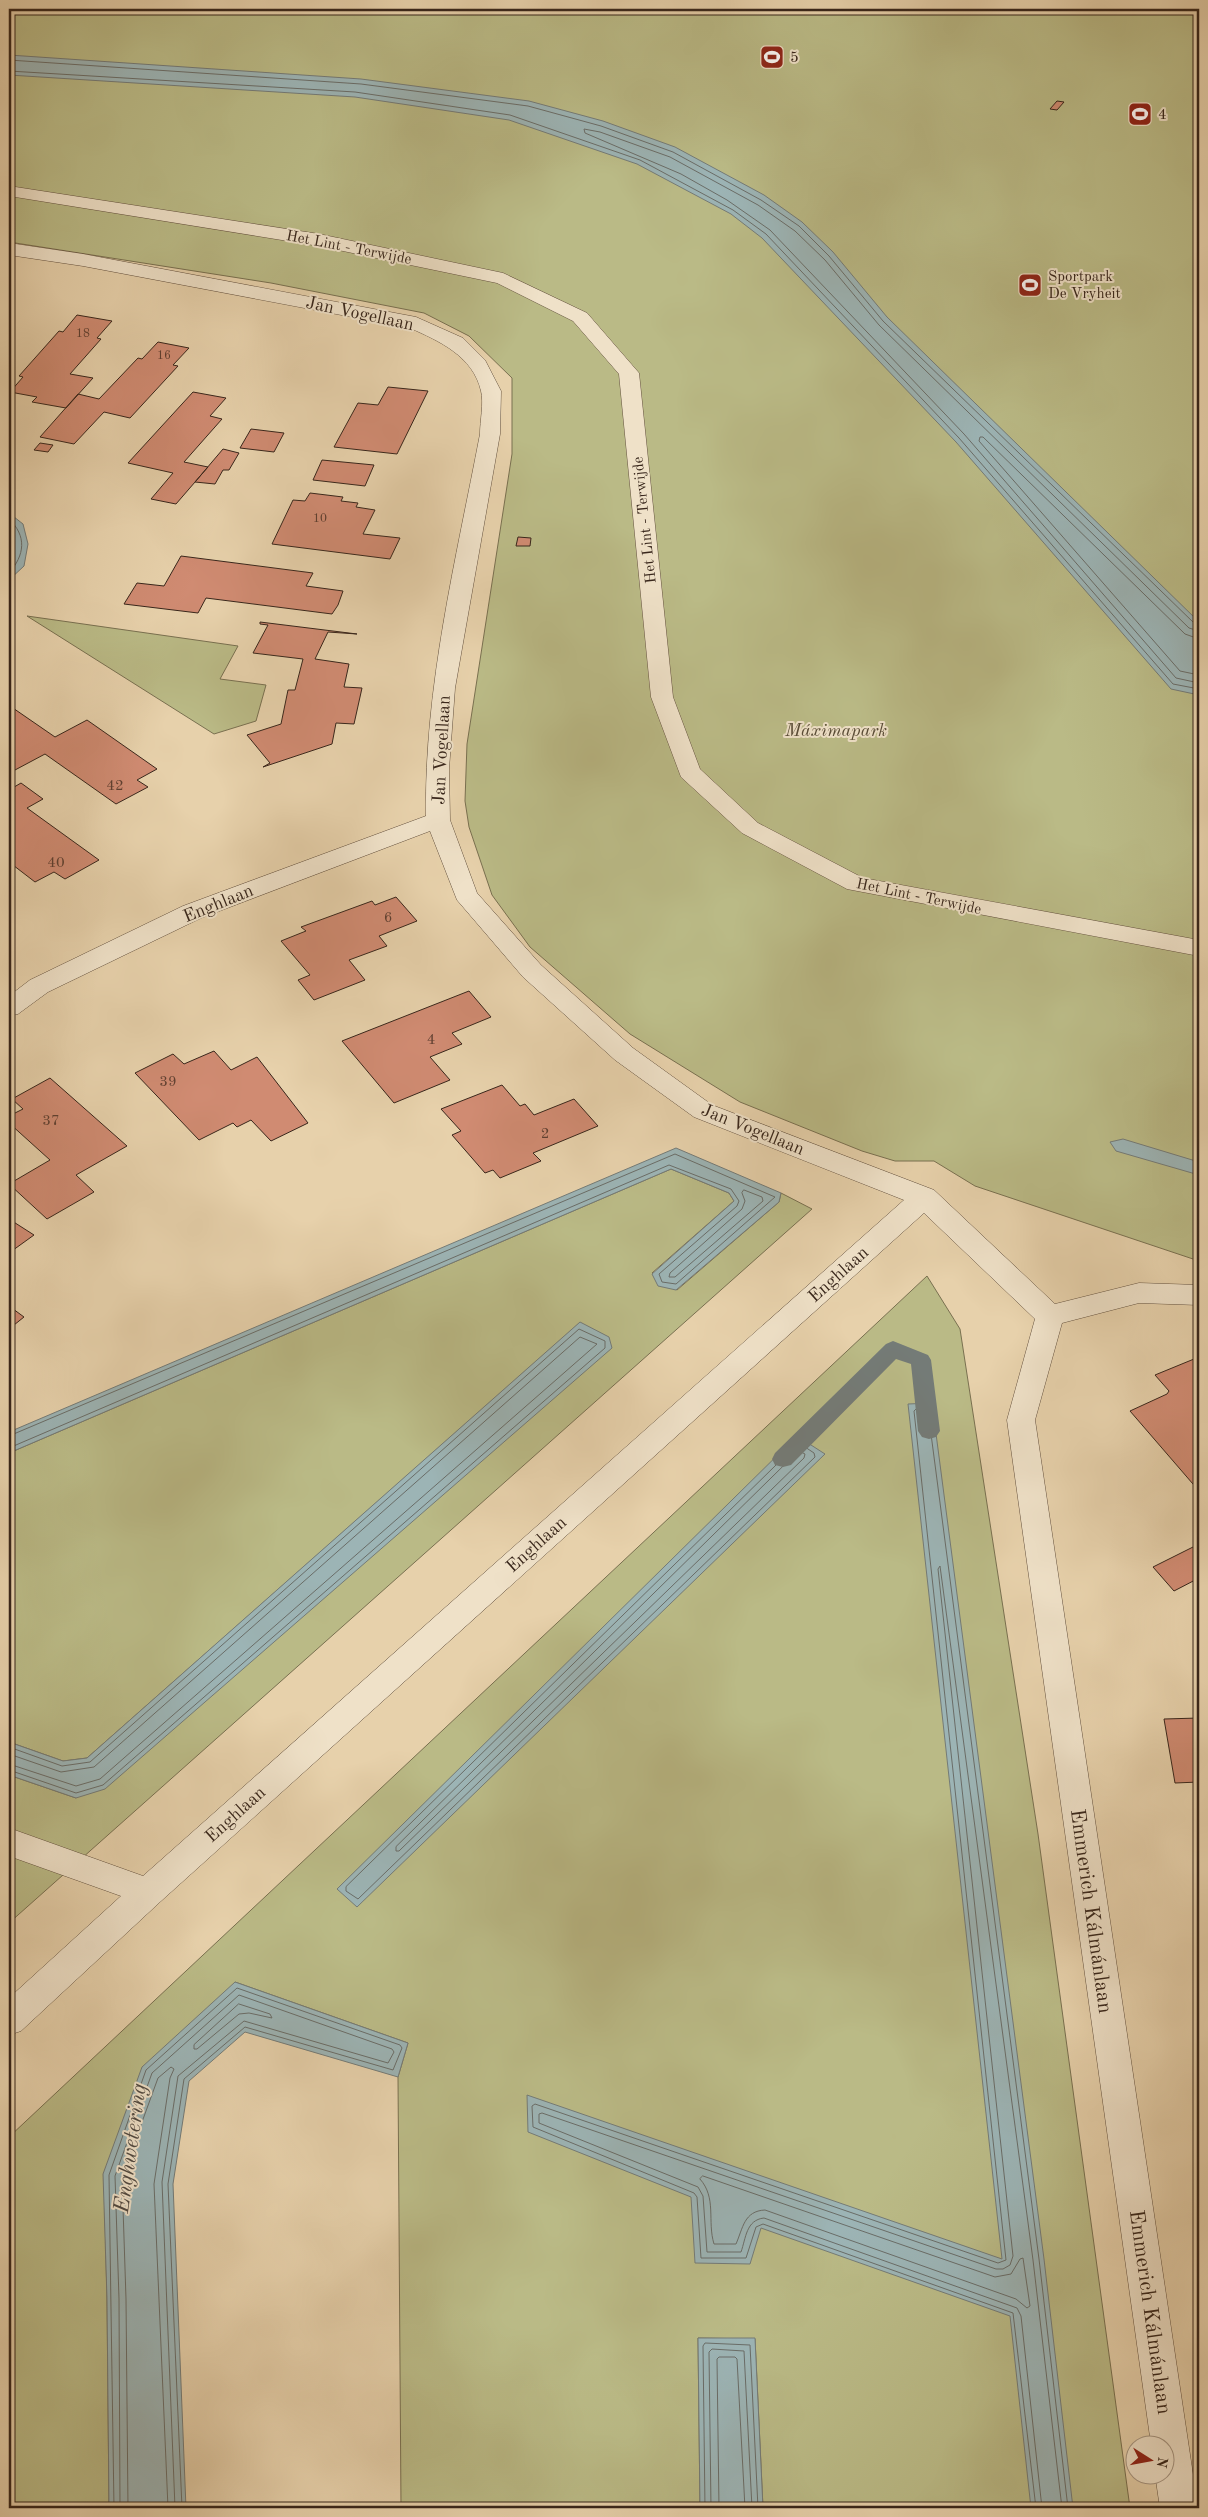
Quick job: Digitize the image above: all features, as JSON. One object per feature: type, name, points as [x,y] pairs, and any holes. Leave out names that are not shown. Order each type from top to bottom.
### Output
[{"type":"street","name":"Het Lint - Terwijde","points":[[9,191],[319,240],[503,278],[580,317],[629,373],[662,696],[689,772],[750,828],[856,884],[1199,948]]},
{"type":"street","name":"Jan Vogellaan","points":[[9,249],[226,286],[416,323],[456,342],[478,364],[491,392],[490,434],[444,688],[437,769],[438,820],[466,896],[532,971],[624,1054],[703,1111],[924,1196],[1050,1316]]},
{"type":"street","name":"Enghlaan","points":[[9,1008],[40,986],[192,912],[438,820]]},
{"type":"street","name":"Enghlaan","points":[[9,2020],[148,1892],[924,1196]]},
{"type":"street","points":[[1050,1316],[1139,1293],[1199,1295]]},
{"type":"street","name":"Emmerich Kálmánlaan","points":[[1050,1316],[1021,1420],[1179,2508]]},
{"type":"street","points":[[9,1842],[148,1892]]},
{"type":"green space","name":"Máximapark","points":[[9,9],[1199,9],[1199,1261],[975,1186],[934,1161],[895,1161],[862,1151],[740,1102],[630,1034],[530,947],[492,895],[469,827],[465,801],[467,744],[512,454],[512,378],[469,336],[424,313],[271,283],[9,242]]},
{"type":"green space","points":[[27,616],[238,646],[220,679],[266,685],[256,721],[214,734]]},
{"type":"green space","points":[[671,1169],[729,1193],[734,1201],[652,1273],[677,1290],[779,1202],[781,1193],[812,1209],[9,1923],[9,1775],[76,1798],[580,1323],[87,1758],[63,1761],[9,1742],[9,1453]]},
{"type":"green space","points":[[927,1276],[960,1329],[1038,1834],[1130,2508],[763,2508],[755,2339],[698,2338],[700,2508],[401,2508],[398,2077],[408,2043],[235,1982],[104,2174],[109,2508],[9,2508],[9,2137]]},
{"type":"water","points":[[9,55],[361,79],[529,101],[603,121],[675,147],[764,195],[802,222],[833,252],[887,317],[1199,622],[1199,695],[1171,689],[956,442],[762,238],[731,214],[637,164],[509,120],[355,97],[9,75]]},
{"type":"water","points":[[9,513],[23,524],[28,544],[24,566],[9,580]]},
{"type":"water","points":[[1123,1139],[1199,1162],[1199,1175],[1116,1151],[1110,1142]]},
{"type":"water","points":[[676,1148],[781,1193],[779,1202],[676,1290],[658,1286],[652,1274],[734,1201],[729,1193],[671,1169],[9,1453],[9,1432]]},
{"type":"water","points":[[580,1322],[609,1337],[612,1348],[105,1789],[76,1798],[9,1775],[9,1742],[63,1761],[87,1758]]},
{"type":"water","points":[[932,1403],[1044,2259],[1073,2508],[1031,2508],[1010,2316],[761,2228],[750,2264],[695,2263],[691,2197],[528,2132],[527,2095],[1002,2259],[908,1404]]},
{"type":"water","points":[[797,1436],[825,1454],[357,1907],[337,1889]]},
{"type":"water","name":"Enghwetering","points":[[235,1982],[408,2043],[398,2077],[245,2032],[189,2081],[173,2184],[186,2508],[109,2508],[107,2299],[103,2174],[142,2067]]},
{"type":"water","points":[[698,2338],[755,2338],[763,2508],[700,2508]]},
{"type":"building","points":[[1057,101],[1064,102],[1057,110],[1050,109]]},
{"type":"building","points":[[77,315],[112,321],[97,338],[101,339],[70,374],[93,378],[66,408],[32,402],[37,397],[10,392],[23,377],[19,376],[59,331],[63,332]]},
{"type":"building","points":[[158,342],[189,348],[173,365],[178,366],[130,418],[104,412],[74,444],[40,437],[78,394],[99,399],[138,358],[142,359]]},
{"type":"building","points":[[388,387],[428,391],[397,454],[334,447],[358,403],[378,405]]},
{"type":"building","points":[[193,392],[226,398],[210,416],[222,419],[184,462],[208,467],[176,504],[151,499],[173,473],[128,463]]},
{"type":"building","points":[[251,429],[284,433],[274,452],[240,448]]},
{"type":"building","points":[[40,443],[53,445],[48,452],[34,450]]},
{"type":"building","points":[[223,449],[239,453],[229,470],[223,470],[215,484],[195,482]]},
{"type":"building","points":[[322,460],[374,465],[365,486],[313,480]]},
{"type":"building","points":[[310,493],[343,497],[341,501],[358,503],[356,507],[375,510],[363,534],[400,538],[390,559],[272,544],[293,500],[305,501]]},
{"type":"building","points":[[518,537],[531,538],[530,546],[516,546]]},
{"type":"building","points":[[181,556],[313,573],[306,586],[343,591],[338,605],[332,614],[206,598],[198,613],[124,604],[137,583],[164,586]]},
{"type":"building","points":[[260,622],[357,634],[328,632],[315,659],[349,664],[344,687],[362,688],[354,724],[336,723],[332,744],[263,767],[270,763],[247,735],[281,724],[288,690],[295,690],[303,659],[253,653],[268,625],[260,624]]},
{"type":"building","points":[[10,706],[55,737],[87,720],[157,769],[137,780],[148,787],[116,804],[45,754],[15,770],[9,765]]},
{"type":"building","points":[[21,783],[43,799],[27,808],[99,860],[65,879],[54,872],[35,882],[9,862],[9,790]]},
{"type":"building","points":[[396,897],[417,921],[379,936],[387,946],[349,960],[365,980],[314,1000],[298,980],[310,975],[281,941],[306,931],[301,927],[372,901],[375,905]]},
{"type":"building","points":[[469,991],[491,1017],[452,1033],[462,1044],[430,1057],[450,1080],[394,1103],[342,1041]]},
{"type":"building","points":[[214,1051],[231,1070],[257,1057],[308,1123],[271,1141],[251,1120],[237,1127],[233,1123],[199,1140],[135,1073],[173,1054],[184,1064]]},
{"type":"building","points":[[50,1078],[127,1146],[76,1175],[94,1192],[47,1219],[9,1184],[50,1160],[9,1123],[9,1116],[23,1109],[12,1099]]},
{"type":"building","points":[[502,1085],[520,1106],[525,1104],[534,1115],[574,1099],[598,1126],[533,1153],[541,1161],[500,1178],[493,1170],[485,1173],[452,1135],[461,1131],[441,1109]]},
{"type":"building","points":[[9,1219],[34,1235],[9,1253]]},
{"type":"building","points":[[9,1306],[24,1317],[9,1329]]},
{"type":"building","points":[[1194,1359],[1199,1364],[1199,1491],[1130,1411],[1167,1394],[1169,1391],[1155,1375]]},
{"type":"building","points":[[1199,1544],[1199,1578],[1174,1591],[1153,1567]]},
{"type":"building","points":[[1199,1718],[1199,1782],[1175,1783],[1164,1719]]},
{"type":"waterway","points":[[783,1459],[893,1349],[921,1360],[929,1431]]},
{"type":"place","name":"5","points":[[772,57]]},
{"type":"place","name":"4","points":[[1140,114]]},
{"type":"place","name":"Sportpark De Vryheit","points":[[1030,285]]}]
